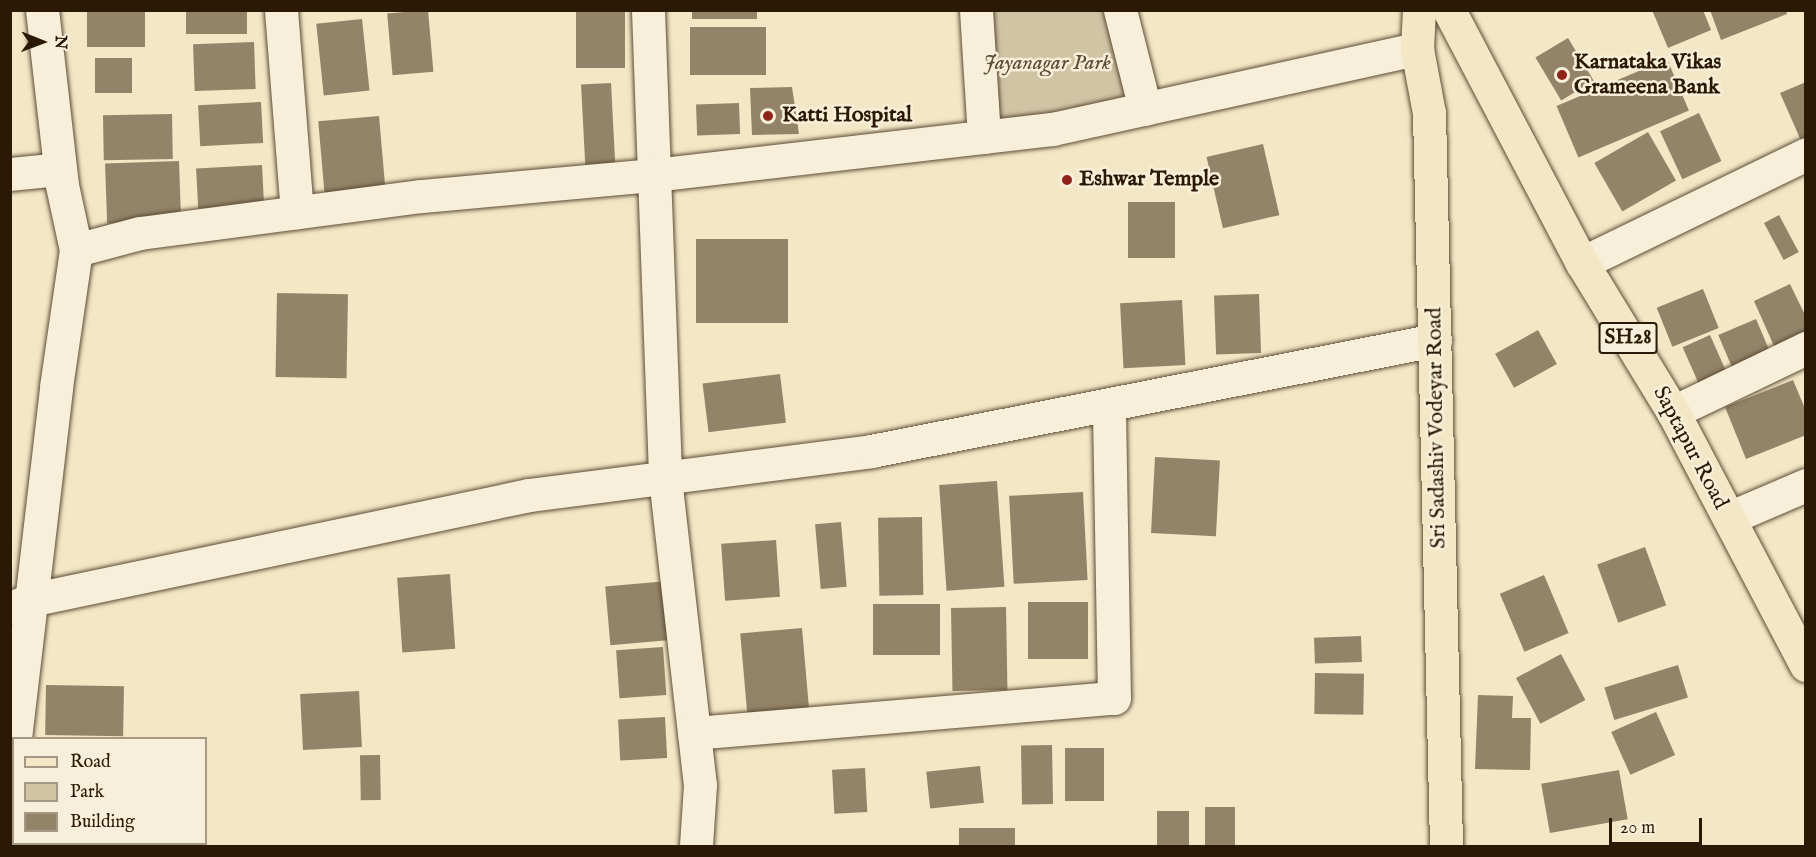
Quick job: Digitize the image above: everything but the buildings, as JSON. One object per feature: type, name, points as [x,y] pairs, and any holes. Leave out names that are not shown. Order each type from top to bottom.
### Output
[{"type":"main road","name":"Sri Sadashiv Vodeyar Road","points":[[1443,11],[1417,49],[1429,113],[1446,846]]},
{"type":"main road","name":"Saptapur Road","points":[[1443,11],[1582,263],[1673,412],[1806,665]]},
{"type":"street","points":[[15,737],[20,604],[76,250],[60,169],[42,10]]},
{"type":"street","points":[[281,10],[297,212]]},
{"type":"street","points":[[648,10],[665,478],[700,785],[696,846]]},
{"type":"street","points":[[976,10],[984,137]]},
{"type":"street","points":[[1120,10],[1145,109]]},
{"type":"street","points":[[76,250],[140,233],[422,196],[654,176],[1052,129],[1417,49]]},
{"type":"street","points":[[1582,263],[1806,154]]},
{"type":"street","points":[[10,174],[60,169]]},
{"type":"street","points":[[20,604],[529,495],[871,451],[1435,340]]},
{"type":"street","points":[[1673,412],[1806,348]]},
{"type":"street","points":[[694,733],[1114,698],[1109,405]]},
{"type":"street","points":[[1728,518],[1806,485]]},
{"type":"green space","name":"Jayanagar Park","points":[[987,11],[1112,11],[1135,103],[994,127]]},
{"type":"place","name":"Karnataka Vikas Grameena Bank","points":[[1562,75]]},
{"type":"place","name":"Katti Hospital","points":[[768,116]]},
{"type":"place","name":"Eshwar Temple","points":[[1067,180]]}]
